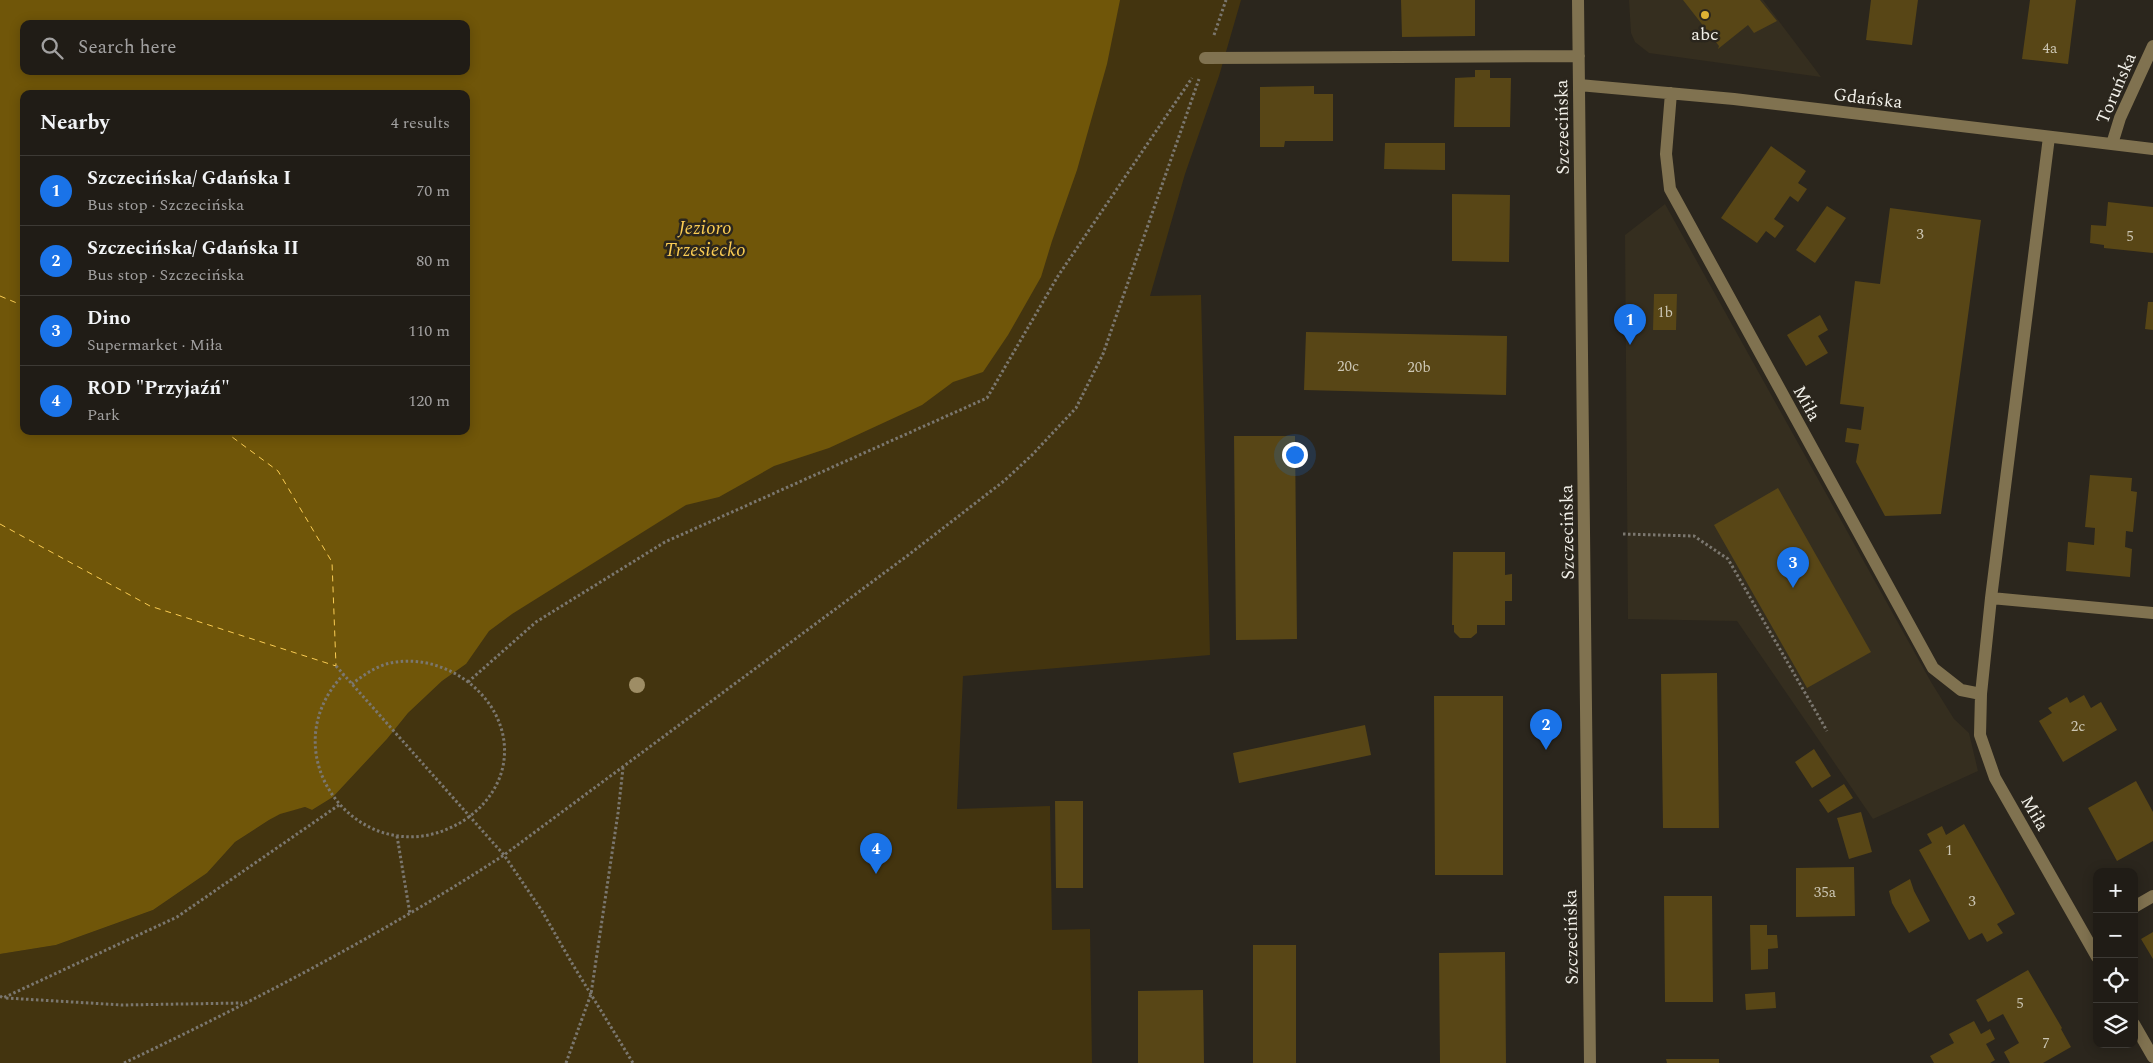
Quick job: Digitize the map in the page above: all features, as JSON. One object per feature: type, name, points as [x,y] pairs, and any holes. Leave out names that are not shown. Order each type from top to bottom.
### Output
[{"type":"street","name":"Szczecińska","points":[[1578,0],[1590,1063]]},
{"type":"street","name":"Toruńska","points":[[2112,144],[2120,118],[2153,46]]},
{"type":"street","points":[[1206,58],[1579,56]]},
{"type":"street","name":"Gdańska","points":[[1579,85],[1671,93],[2153,149]]},
{"type":"street","name":"Miła","points":[[1671,93],[1666,154],[1670,189],[1933,668],[1961,690],[1981,694]]},
{"type":"street","name":"Miła","points":[[2050,138],[1991,598],[1981,694],[1980,735],[1995,778],[2092,938]]},
{"type":"street","points":[[1991,598],[2153,613]]},
{"type":"street","points":[[2138,905],[2153,896]]},
{"type":"street","points":[[2138,1031],[2153,1057]]},
{"type":"path","points":[[124,1063],[360,942],[410,914],[504,855],[906,556],[996,486],[1032,455],[1076,408],[1104,354],[1226,0]]},
{"type":"path","points":[[468,682],[536,622],[665,542],[987,398],[1058,276],[1206,58]]},
{"type":"path","points":[[1623,534],[1694,536],[1728,559],[1826,732]]},
{"type":"path","points":[[344,674],[334,684],[325,699],[319,715],[316,732],[318,766],[324,782],[339,805],[361,823],[378,832],[416,837],[436,834],[454,827],[470,817],[483,805],[493,792],[500,777],[504,761],[505,744],[501,726],[494,709],[482,694],[468,682],[439,666],[408,661],[380,666],[367,672],[352,684]]},
{"type":"path","points":[[336,666],[504,855],[542,911],[633,1063]]},
{"type":"path","points":[[566,1063],[591,994],[623,768]]},
{"type":"path","points":[[1,998],[177,917],[339,805]]},
{"type":"path","points":[[397,836],[410,914]]},
{"type":"path","points":[[1,998],[122,1005],[243,1003]]},
{"type":"shaded area","points":[[1042,0],[1241,0],[1219,76],[1185,174],[1150,296],[1201,295],[1210,655],[963,676],[957,809],[1050,806],[1052,930],[1090,929],[1092,1063],[0,1063],[0,954],[56,945],[153,910],[207,873],[235,842],[280,813],[305,807],[312,810],[333,797],[387,739],[408,713],[442,681],[466,664],[445,652]]},
{"type":"shaded area","points":[[1629,0],[1763,0],[1821,77],[1649,53],[1635,42],[1631,33]]},
{"type":"shaded area","points":[[1665,204],[1931,682],[1954,719],[1969,733],[1978,771],[1873,819],[1737,621],[1628,619],[1625,235]]},
{"type":"water","name":"Jezioro Trzesiecko","points":[[0,0],[1120,0],[1107,64],[1077,170],[1041,277],[1008,335],[983,372],[953,382],[922,405],[829,448],[774,466],[719,497],[686,505],[512,614],[489,631],[466,664],[442,681],[408,713],[387,739],[333,797],[312,810],[305,807],[280,814],[269,820],[235,842],[207,873],[153,910],[56,945],[0,954]]},
{"type":"building","points":[[1401,0],[1475,0],[1475,36],[1402,37]]},
{"type":"building","points":[[1683,0],[1760,0],[1777,21],[1754,33],[1748,25],[1718,49],[1719,46]]},
{"type":"building","points":[[1871,0],[1918,0],[1912,45],[1866,40]]},
{"type":"building","points":[[2030,0],[2076,0],[2068,64],[2022,59]]},
{"type":"building","points":[[1475,70],[1490,70],[1490,78],[1511,78],[1510,127],[1454,127],[1455,78],[1475,77]]},
{"type":"building","points":[[1314,86],[1314,94],[1333,94],[1333,141],[1285,141],[1284,147],[1260,147],[1260,87]]},
{"type":"building","points":[[1385,143],[1445,143],[1445,170],[1384,169]]},
{"type":"building","points":[[1771,146],[1806,171],[1798,183],[1807,189],[1798,202],[1790,196],[1774,219],[1784,226],[1775,238],[1766,231],[1757,243],[1721,218]]},
{"type":"building","points":[[1452,194],[1510,195],[1509,262],[1452,261]]},
{"type":"building","points":[[2108,202],[2153,207],[2153,253],[2104,248],[2104,245],[2090,243],[2091,225],[2106,226]]},
{"type":"building","points":[[1827,206],[1846,218],[1815,263],[1796,250]]},
{"type":"building","points":[[1890,208],[1981,220],[1941,514],[1885,516],[1856,462],[1859,444],[1845,442],[1847,428],[1861,430],[1864,407],[1840,404],[1855,281],[1880,284]]},
{"type":"building","points":[[1654,294],[1677,294],[1676,330],[1653,330]]},
{"type":"building","points":[[2148,302],[2153,302],[2153,330],[2145,329]]},
{"type":"building","points":[[1820,315],[1828,330],[1818,336],[1828,353],[1806,366],[1787,335]]},
{"type":"building","points":[[1306,332],[1507,336],[1506,395],[1304,390]]},
{"type":"building","points":[[1234,436],[1295,436],[1297,639],[1236,640]]},
{"type":"building","points":[[2090,475],[2132,478],[2131,491],[2137,492],[2133,532],[2126,531],[2125,547],[2132,549],[2130,577],[2066,571],[2068,542],[2094,545],[2095,528],[2085,527]]},
{"type":"building","points":[[1778,488],[1871,652],[1807,688],[1714,525]]},
{"type":"building","points":[[1453,552],[1505,552],[1505,575],[1512,574],[1512,601],[1505,601],[1505,625],[1477,625],[1477,633],[1471,638],[1460,638],[1454,632],[1454,625],[1452,625]]},
{"type":"building","points":[[1717,673],[1719,828],[1663,828],[1661,674]]},
{"type":"building","points":[[2084,695],[2091,708],[2101,702],[2117,730],[2063,762],[2039,721],[2052,713],[2048,708],[2067,697],[2070,703]]},
{"type":"building","points":[[1434,696],[1503,696],[1503,875],[1435,875]]},
{"type":"building","points":[[1365,725],[1371,755],[1239,783],[1233,753]]},
{"type":"building","points":[[1814,749],[1831,776],[1812,788],[1795,762]]},
{"type":"building","points":[[2136,781],[2153,812],[2153,841],[2117,861],[2088,808]]},
{"type":"building","points":[[1844,784],[1853,798],[1828,813],[1819,800]]},
{"type":"building","points":[[1055,801],[1083,801],[1083,888],[1056,888]]},
{"type":"building","points":[[1861,812],[1872,852],[1849,859],[1837,818]]},
{"type":"building","points":[[1964,824],[2015,914],[1997,924],[2003,933],[1987,942],[1982,933],[1969,940],[1919,850],[1932,843],[1927,834],[1942,826],[1946,835]]},
{"type":"building","points":[[1854,867],[1855,916],[1796,917],[1796,868]]},
{"type":"building","points":[[1910,879],[1914,891],[1930,921],[1909,933],[1892,903],[1889,891]]},
{"type":"building","points":[[1664,896],[1712,896],[1713,1002],[1665,1002]]},
{"type":"building","points":[[1750,925],[1767,925],[1767,935],[1777,935],[1778,948],[1768,949],[1768,969],[1751,970]]},
{"type":"building","points":[[2153,932],[2153,959],[2141,939]]},
{"type":"building","points":[[1253,945],[1296,945],[1296,1063],[1253,1063]]},
{"type":"building","points":[[1505,952],[1506,1063],[1440,1063],[1439,953]]},
{"type":"building","points":[[2028,970],[2071,1047],[2043,1063],[2010,1063],[2004,1052],[2019,1043],[2003,1014],[1988,1022],[1976,1000]]},
{"type":"building","points":[[1203,990],[1204,1063],[1138,1063],[1138,991]]},
{"type":"building","points":[[1775,992],[1776,1008],[1746,1010],[1745,994]]},
{"type":"building","points":[[1974,1021],[1981,1034],[1990,1029],[1995,1039],[1986,1044],[1995,1060],[1990,1063],[1934,1063],[1930,1056],[1954,1043],[1949,1034]]},
{"type":"building","points":[[1666,1059],[1719,1059],[1719,1063],[1667,1063]]},
{"type":"ferry route","points":[[0,296],[20,304]]},
{"type":"ferry route","points":[[0,524],[150,606],[336,666],[332,562],[278,471],[229,435]]},
{"type":"place","name":"abc","points":[[1705,15]]},
{"type":"place","name":"Szczecińska/ Gdańska I","points":[[1630,345]]},
{"type":"place","name":"Dino","points":[[1793,588]]},
{"type":"place","name":"Szczecińska/ Gdańska II","points":[[1546,750]]},
{"type":"place","name":"ROD \"Przyjaźń\"","points":[[876,874]]}]
